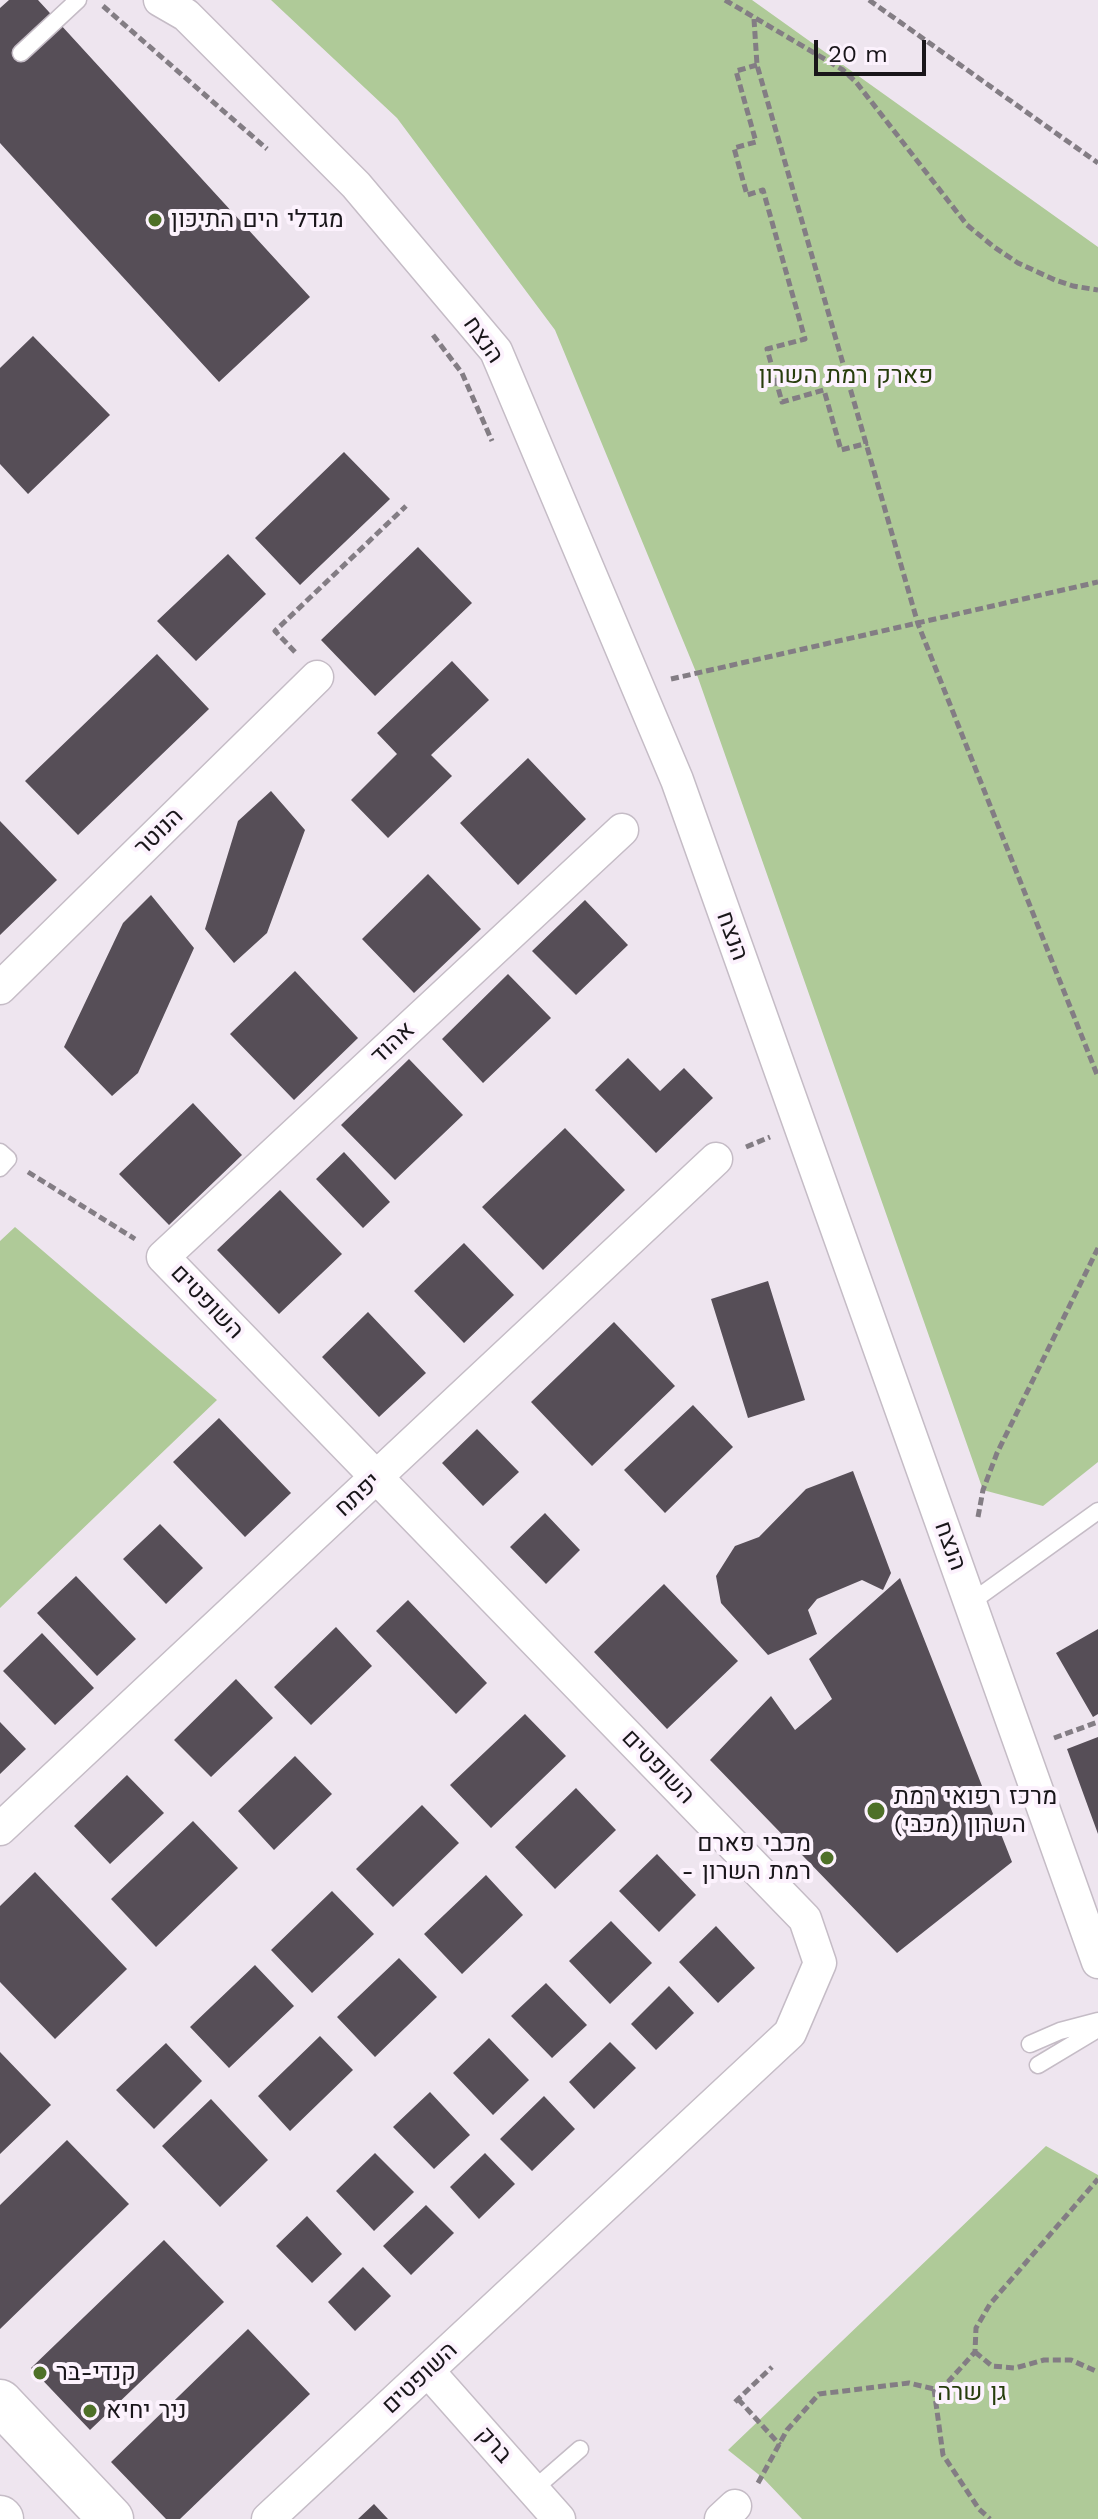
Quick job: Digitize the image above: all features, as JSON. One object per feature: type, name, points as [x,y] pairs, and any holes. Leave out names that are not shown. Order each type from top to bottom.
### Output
[{"type":"street","name":"הנצח","points":[[175,5],[356,185],[496,351],[677,780],[1098,1962]]},
{"type":"street","name":"הנוטר","points":[[0,988],[317,677]]},
{"type":"street","name":"אהוד","points":[[163,1257],[622,830]]},
{"type":"street","name":"יפתח","points":[[0,1829],[716,1159]]},
{"type":"street","name":"השופטים","points":[[163,1257],[805,1919],[820,1963],[790,2033],[268,2519]]},
{"type":"street","name":"ברק","points":[[428,2371],[559,2519]]},
{"type":"street","points":[[0,2402],[111,2519]]},
{"type":"lane","points":[[21,53],[78,0]]},
{"type":"lane","points":[[967,1594],[1098,1511]]},
{"type":"lane","points":[[1030,2044],[1060,2031],[1098,2021]]},
{"type":"lane","points":[[1038,2065],[1098,2029]]},
{"type":"lane","points":[[534,2489],[580,2449]]},
{"type":"path","points":[[96,0],[271,154]]},
{"type":"path","points":[[725,0],[843,70],[856,82],[967,225],[994,247],[1018,263],[1055,280],[1098,290]]},
{"type":"path","points":[[869,0],[1098,163]]},
{"type":"path","points":[[754,19],[757,65],[918,624],[1098,1077]]},
{"type":"path","points":[[757,65],[736,71],[756,142],[734,148],[747,195],[763,190],[805,339],[767,349],[782,402],[824,390],[841,450],[868,443]]},
{"type":"path","points":[[425,325],[462,373],[494,445]]},
{"type":"path","points":[[275,631],[406,506]]},
{"type":"path","points":[[639,688],[696,672],[1098,582]]},
{"type":"path","points":[[716,1159],[772,1137],[766,1122]]},
{"type":"path","points":[[3,1160],[163,1257]]},
{"type":"path","points":[[967,1594],[983,1490],[997,1453],[1098,1248]]},
{"type":"path","points":[[1023,1749],[1098,1722]]},
{"type":"path","points":[[728,2513],[763,2478],[787,2430],[819,2394],[909,2383],[934,2389],[948,2382],[975,2352],[976,2328],[990,2304],[1098,2179]]},
{"type":"path","points":[[975,2352],[992,2366],[1015,2368],[1044,2360],[1071,2360],[1098,2372]]},
{"type":"path","points":[[772,2367],[736,2400],[780,2445]]},
{"type":"path","points":[[934,2389],[943,2455],[979,2509],[990,2519]]},
{"type":"green space","name":"פארק רמת השרון","points":[[271,0],[752,0],[1098,247],[1098,1462],[1043,1506],[983,1490],[696,672],[555,330],[397,118]]},
{"type":"green space","points":[[15,1227],[217,1400],[0,1608],[0,1241]]},
{"type":"green space","name":"גן שרה","points":[[1046,2146],[1098,2175],[1098,2519],[802,2519],[763,2478],[728,2450]]},
{"type":"building","name":"מגדלי הים התיכון","points":[[9,0],[38,0],[310,297],[219,382],[0,143],[0,8]]},
{"type":"building","points":[[33,336],[110,415],[28,494],[0,464],[0,368]]},
{"type":"building","points":[[344,452],[390,499],[300,585],[255,538]]},
{"type":"building","points":[[418,547],[472,603],[375,696],[321,640]]},
{"type":"building","points":[[228,554],[266,594],[196,661],[157,621]]},
{"type":"building","points":[[157,654],[209,709],[78,835],[25,781]]},
{"type":"building","points":[[452,661],[489,700],[431,755],[452,776],[388,838],[351,800],[397,754],[377,733]]},
{"type":"building","points":[[528,758],[586,819],[518,885],[460,823]]},
{"type":"building","points":[[271,791],[305,830],[267,933],[234,963],[205,929],[238,821]]},
{"type":"building","points":[[0,821],[57,880],[0,935]]},
{"type":"building","points":[[428,874],[481,929],[414,993],[362,939]]},
{"type":"building","points":[[151,895],[194,948],[138,1073],[112,1096],[64,1047],[123,923]]},
{"type":"building","points":[[585,900],[628,945],[576,995],[532,951]]},
{"type":"building","points":[[295,971],[358,1038],[294,1100],[230,1034]]},
{"type":"building","points":[[508,974],[551,1018],[483,1083],[442,1039]]},
{"type":"building","points":[[628,1058],[660,1091],[684,1068],[713,1098],[656,1153],[595,1090]]},
{"type":"building","points":[[409,1059],[463,1115],[395,1180],[341,1125]]},
{"type":"building","points":[[193,1103],[242,1155],[169,1225],[119,1174]]},
{"type":"building","points":[[565,1128],[625,1190],[543,1270],[482,1207]]},
{"type":"building","points":[[344,1152],[390,1202],[363,1228],[316,1179]]},
{"type":"building","points":[[280,1190],[342,1254],[279,1314],[217,1250]]},
{"type":"building","points":[[464,1243],[514,1295],[464,1343],[414,1291]]},
{"type":"building","points":[[768,1281],[805,1400],[748,1418],[711,1299]]},
{"type":"building","points":[[368,1312],[426,1373],[379,1417],[322,1357]]},
{"type":"building","points":[[614,1322],[675,1386],[592,1466],[531,1402]]},
{"type":"building","points":[[693,1405],[733,1447],[665,1513],[624,1470]]},
{"type":"building","points":[[219,1418],[291,1493],[245,1537],[173,1462]]},
{"type":"building","points":[[477,1429],[519,1472],[483,1506],[442,1463]]},
{"type":"building","points":[[853,1471],[891,1573],[883,1590],[862,1580],[817,1599],[808,1610],[817,1634],[768,1655],[721,1603],[716,1576],[735,1546],[759,1537],[806,1489]]},
{"type":"building","points":[[545,1513],[580,1550],[546,1584],[510,1547]]},
{"type":"building","points":[[160,1524],[203,1568],[166,1604],[123,1559]]},
{"type":"building","points":[[76,1576],[136,1639],[97,1676],[37,1613]]},
{"type":"building","name":"מרכז רפואי רמת השרון (מכבי)","points":[[900,1578],[1012,1862],[897,1953],[710,1760],[771,1696],[795,1730],[832,1699],[809,1659]]},
{"type":"building","points":[[664,1584],[738,1661],[667,1729],[594,1652]]},
{"type":"building","points":[[408,1600],[487,1683],[456,1714],[376,1631]]},
{"type":"building","points":[[336,1627],[372,1666],[311,1725],[274,1687]]},
{"type":"building","points":[[1098,1629],[1098,1714],[1093,1717],[1056,1653]]},
{"type":"building","points":[[42,1633],[94,1688],[55,1725],[3,1671]]},
{"type":"building","points":[[236,1679],[273,1718],[211,1777],[174,1740]]},
{"type":"building","points":[[525,1714],[566,1756],[491,1828],[450,1785]]},
{"type":"building","points":[[0,1722],[26,1749],[0,1774]]},
{"type":"building","points":[[1098,1737],[1098,1834],[1067,1749]]},
{"type":"building","points":[[295,1756],[332,1794],[274,1850],[238,1811]]},
{"type":"building","points":[[127,1775],[164,1813],[110,1864],[74,1826]]},
{"type":"building","points":[[576,1788],[616,1830],[555,1889],[515,1847]]},
{"type":"building","points":[[422,1805],[459,1843],[393,1907],[356,1869]]},
{"type":"building","points":[[193,1821],[238,1868],[156,1947],[111,1899]]},
{"type":"building","points":[[657,1854],[696,1895],[659,1932],[619,1891]]},
{"type":"building","points":[[35,1872],[127,1969],[55,2039],[0,1982],[0,1906]]},
{"type":"building","points":[[486,1875],[523,1915],[462,1974],[424,1934]]},
{"type":"building","points":[[332,1891],[374,1934],[312,1993],[271,1950]]},
{"type":"building","points":[[611,1921],[652,1963],[610,2004],[569,1961]]},
{"type":"building","points":[[716,1926],[755,1968],[718,2003],[679,1962]]},
{"type":"building","points":[[399,1958],[437,1997],[375,2057],[337,2017]]},
{"type":"building","points":[[255,1965],[294,2006],[229,2068],[190,2027]]},
{"type":"building","points":[[546,1983],[587,2025],[552,2058],[511,2016]]},
{"type":"building","points":[[669,1986],[694,2013],[656,2050],[631,2024]]},
{"type":"building","points":[[320,2036],[353,2070],[290,2131],[258,2096]]},
{"type":"building","points":[[489,2038],[529,2080],[493,2115],[453,2073]]},
{"type":"building","points":[[610,2042],[636,2068],[594,2109],[569,2082]]},
{"type":"building","points":[[166,2043],[202,2081],[154,2129],[116,2090]]},
{"type":"building","points":[[0,2052],[51,2105],[0,2154]]},
{"type":"building","points":[[430,2092],[470,2135],[434,2169],[393,2127]]},
{"type":"building","points":[[544,2096],[575,2129],[532,2171],[500,2139]]},
{"type":"building","points":[[211,2099],[268,2160],[220,2207],[162,2146]]},
{"type":"building","points":[[67,2140],[129,2204],[0,2329],[0,2205]]},
{"type":"building","points":[[375,2153],[414,2192],[374,2231],[336,2191]]},
{"type":"building","points":[[485,2153],[515,2184],[479,2219],[450,2187]]},
{"type":"building","points":[[426,2205],[454,2233],[411,2275],[383,2246]]},
{"type":"building","points":[[307,2216],[342,2254],[312,2283],[276,2246]]},
{"type":"building","points":[[164,2240],[224,2302],[90,2430],[31,2368]]},
{"type":"building","points":[[363,2267],[391,2296],[355,2331],[328,2302]]},
{"type":"building","points":[[248,2329],[310,2394],[180,2519],[166,2519],[111,2462]]},
{"type":"building","points":[[374,2504],[388,2519],[358,2519]]},
{"type":"place","name":"מגדלי הים התיכון","points":[[155,220]]},
{"type":"place","name":"מרכז רפואי רמת השרון (מכבי)","points":[[876,1811]]},
{"type":"place","name":"מכבי פארם - רמת השרון","points":[[827,1858]]},
{"type":"place","name":"קנדי-בר","points":[[40,2373]]},
{"type":"place","name":"ניר יחיא","points":[[90,2411]]}]
